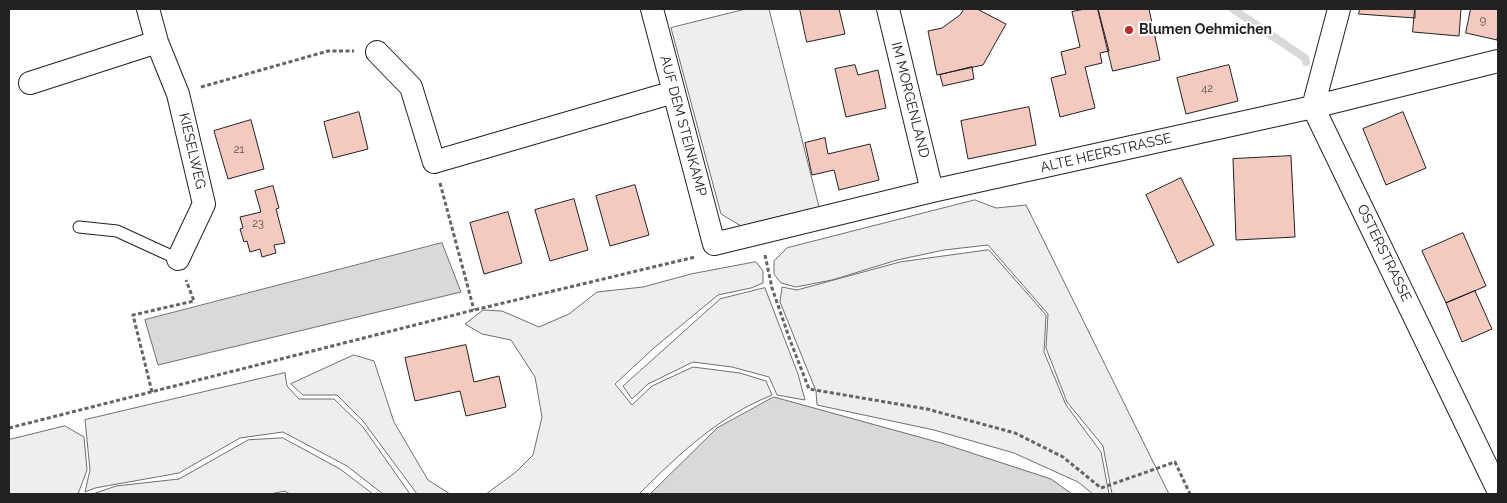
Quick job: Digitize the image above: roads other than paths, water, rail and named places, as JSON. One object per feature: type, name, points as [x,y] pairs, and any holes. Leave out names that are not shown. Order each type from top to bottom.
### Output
[{"type":"street","name":"KIESELWEG","points":[[148,9],[157,42],[178,94],[204,204],[178,259]]},
{"type":"street","name":"AUF DEM STEINKAMP","points":[[652,9],[714,244]]},
{"type":"street","name":"IM MORGENLAND","points":[[888,9],[932,191]]},
{"type":"street","points":[[1313,106],[1339,9]]},
{"type":"street","points":[[30,82],[157,42]]},
{"type":"street","points":[[377,52],[410,87],[434,162],[674,92]]},
{"type":"street","name":"ALTE HEERSTRASSE","points":[[714,244],[932,191],[1313,106],[1498,61]]},
{"type":"street","name":"OSTERSTRASSE","points":[[1313,106],[1498,490]]},
{"type":"lane","points":[[79,227],[117,231],[178,259]]},
{"type":"waterway","points":[[1233,9],[1305,58],[1306,62]]},
{"type":"place","name":"Blumen Oehmichen","points":[[1129,30]]}]
